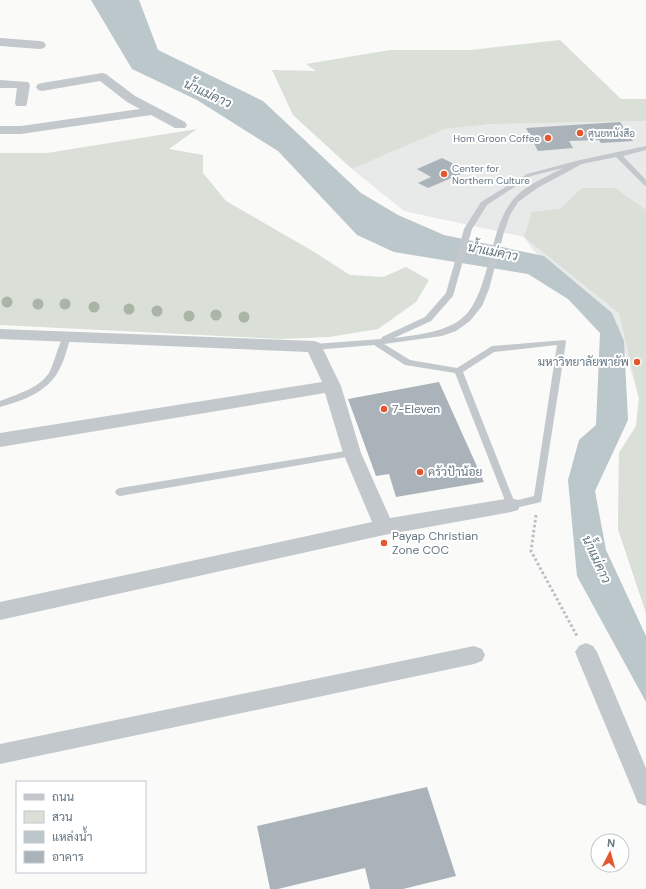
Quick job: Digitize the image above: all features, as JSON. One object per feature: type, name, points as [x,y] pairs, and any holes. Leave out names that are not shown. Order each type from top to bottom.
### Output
[{"type":"street","points":[[0,42],[40,45]]},
{"type":"street","points":[[42,87],[102,77],[131,99],[180,125]]},
{"type":"street","points":[[0,84],[24,85],[21,130]]},
{"type":"street","points":[[0,130],[21,130],[152,111]]},
{"type":"street","points":[[0,334],[314,347],[332,386],[352,453],[384,527]]},
{"type":"street","points":[[0,440],[332,386]]},
{"type":"street","points":[[0,611],[384,527],[511,505]]},
{"type":"street","points":[[586,652],[646,795]]},
{"type":"street","points":[[0,754],[474,655]]},
{"type":"lane","points":[[376,343],[428,319],[450,294],[459,266],[468,229],[484,204],[529,175],[646,148]]},
{"type":"lane","points":[[618,155],[646,184]]},
{"type":"lane","points":[[314,347],[376,343],[433,335],[454,329],[468,318],[477,307],[491,272],[506,215],[516,201],[532,189],[580,162]]},
{"type":"lane","points":[[0,404],[29,393],[50,379],[67,337]]},
{"type":"lane","points":[[376,343],[408,363],[458,371],[492,349],[562,342],[538,499],[511,505],[458,371]]},
{"type":"lane","points":[[120,492],[352,453]]},
{"type":"path","points":[[538,499],[531,551],[586,652]]},
{"type":"shaded area","name":"มหาวิทยาลัยพายัพ","points":[[646,121],[646,613],[618,529],[619,453],[636,426],[639,398],[617,326],[533,250],[524,237],[404,211],[352,169],[445,129],[492,124]]},
{"type":"green space","points":[[560,40],[621,99],[646,99],[646,121],[492,124],[445,129],[352,169],[293,115],[272,70],[316,71],[306,64],[390,50],[471,50]]},
{"type":"green space","points":[[197,129],[169,149],[203,155],[203,173],[226,201],[311,250],[350,275],[383,277],[406,267],[429,280],[416,302],[378,329],[329,337],[281,339],[0,325],[0,153],[47,153]]},
{"type":"green space","points":[[582,188],[615,188],[646,210],[646,613],[618,529],[619,453],[636,426],[639,398],[619,313],[524,237],[532,212],[560,209]]},
{"type":"water","name":"น้ำแม่คาว","points":[[91,0],[139,0],[158,50],[263,101],[361,193],[398,215],[444,235],[544,256],[612,313],[624,341],[628,420],[595,491],[606,550],[646,636],[646,702],[577,576],[568,480],[579,440],[596,425],[600,333],[568,299],[528,274],[394,252],[357,235],[278,151],[197,100],[132,69]]},
{"type":"building","points":[[620,122],[633,141],[601,143],[599,140],[569,141],[573,148],[538,151],[526,128]]},
{"type":"building","name":"Center for Northern Culture","points":[[442,158],[468,171],[428,188],[418,183],[431,177],[417,169]]},
{"type":"building","points":[[439,382],[484,482],[396,497],[389,474],[376,476],[348,399]]},
{"type":"building","points":[[427,787],[456,876],[403,889],[370,889],[365,868],[278,889],[270,889],[257,826]]},
{"type":"place","name":"ศูนยหนังสือ","points":[[580,133]]},
{"type":"place","name":"Hom Groon Coffee","points":[[548,138]]},
{"type":"place","name":"Center for Northern Culture","points":[[444,174]]},
{"type":"place","name":"มหาวิทยาลัยพายัพ","points":[[637,362]]},
{"type":"place","name":"7-Eleven","points":[[384,409]]},
{"type":"place","name":"ครัวป้าน้อย","points":[[420,472]]},
{"type":"place","name":"Payap Christian Zone COC","points":[[384,543]]}]
